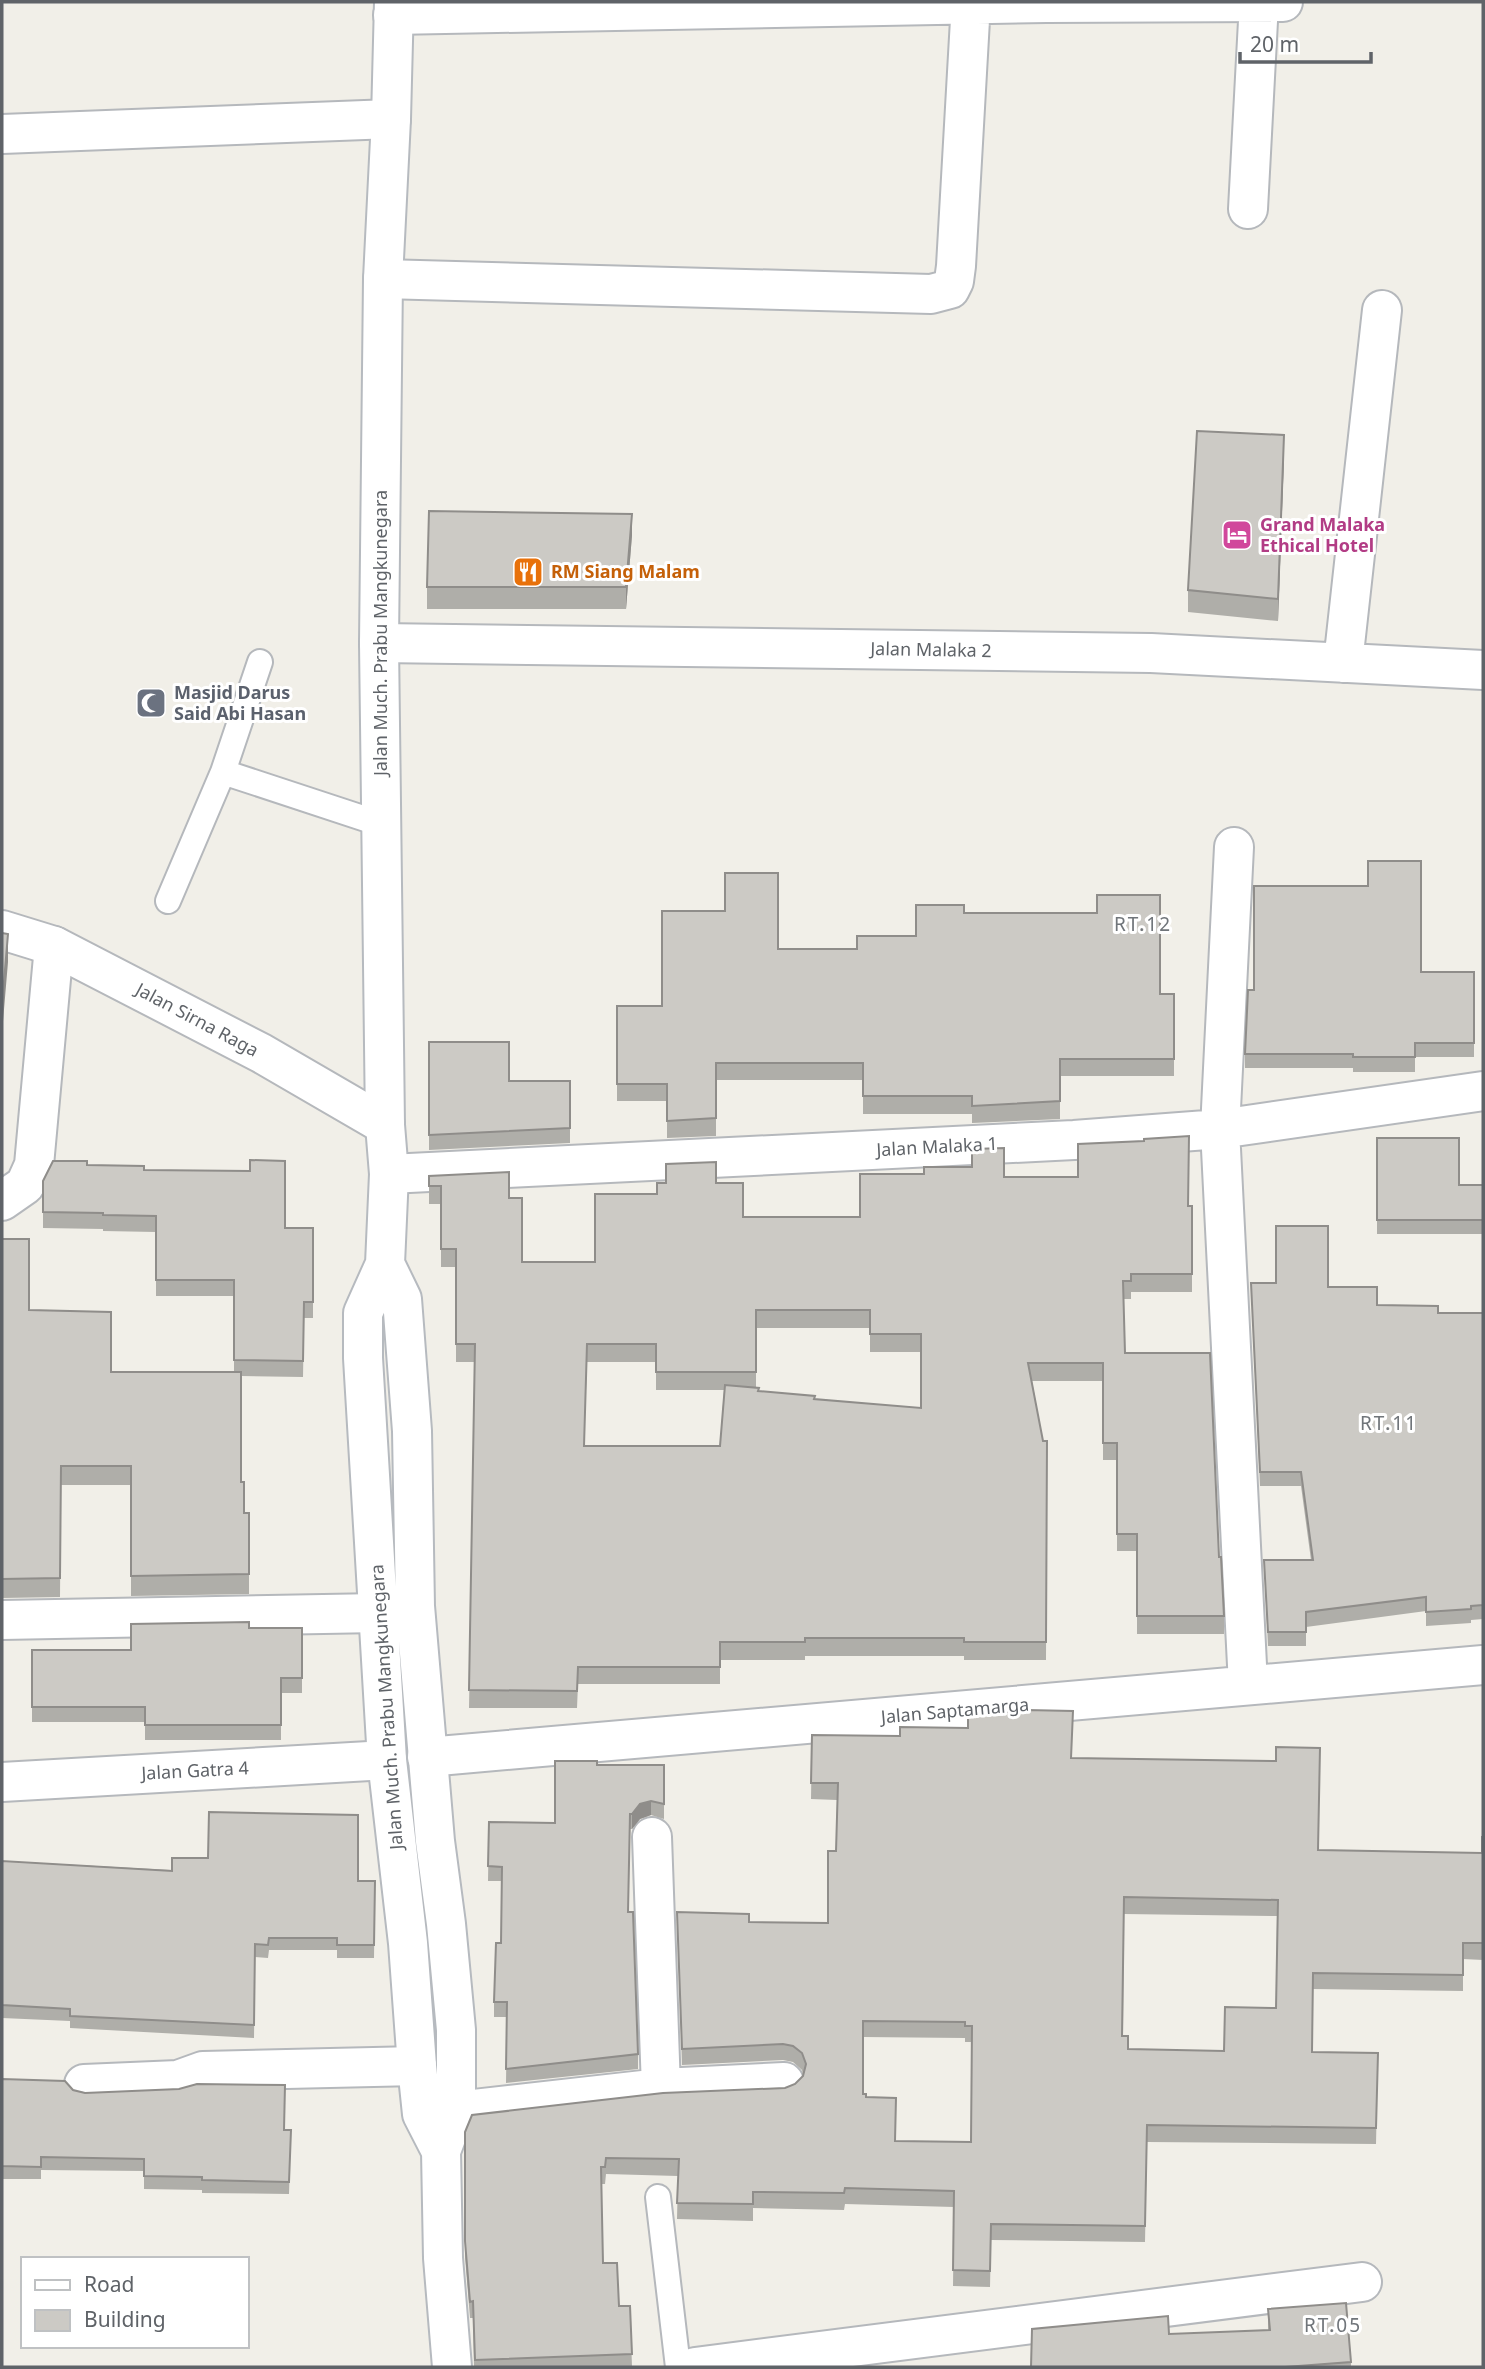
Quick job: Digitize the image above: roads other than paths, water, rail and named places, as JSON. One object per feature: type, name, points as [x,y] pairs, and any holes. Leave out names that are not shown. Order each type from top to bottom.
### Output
[{"type":"street","points":[[1248,209],[1259,2]]},
{"type":"street","points":[[393,8],[1283,2]]},
{"type":"street","points":[[383,279],[931,294],[950,289],[956,266],[971,3]]},
{"type":"street","name":"Jalan Much. Prabu Mangkunegara","points":[[393,8],[383,279],[379,643],[385,1125],[389,1174],[385,1264],[363,1313],[363,1359],[387,1760],[408,1943],[422,2114],[440,2151]]},
{"type":"street","points":[[2,134],[391,119]]},
{"type":"street","points":[[1343,663],[1382,310]]},
{"type":"street","name":"Jalan Malaka 2","points":[[379,643],[1151,653],[1483,670]]},
{"type":"street","points":[[1234,847],[1220,1129],[1248,1685]]},
{"type":"street","name":"Jalan Sirna Raga","points":[[2,930],[54,946],[261,1053],[385,1125]]},
{"type":"street","points":[[2,1201],[25,1185],[34,1165],[54,946]]},
{"type":"street","name":"Jalan Malaka 1","points":[[389,1174],[1074,1140],[1220,1129],[1483,1091]]},
{"type":"street","name":"Jalan Much. Prabu Mangkunegara","points":[[385,1264],[402,1299],[412,1431],[415,1606],[427,1757],[455,2017],[456,2111],[440,2151],[443,2258],[452,2367]]},
{"type":"street","points":[[2,1620],[379,1613]]},
{"type":"street","name":"Jalan Saptamarga","points":[[427,1757],[1483,1665]]},
{"type":"street","name":"Jalan Gatra 4","points":[[2,1782],[387,1760]]},
{"type":"street","points":[[652,1837],[661,2088]]},
{"type":"street","points":[[84,2084],[178,2080],[203,2071],[417,2066]]},
{"type":"street","points":[[456,2111],[661,2088],[784,2082]]},
{"type":"street","points":[[695,2367],[1362,2282]]},
{"type":"lane","points":[[168,901],[223,772],[260,662]]},
{"type":"lane","points":[[223,772],[381,824]]},
{"type":"lane","points":[[659,2197],[678,2367]]},
{"type":"place","name":"Grand Malaka Ethical Hotel","points":[[1237,535]]},
{"type":"place","name":"RM Siang Malam","points":[[528,572]]},
{"type":"place","name":"Masjid Darus Said Abi Hasan","points":[[151,703]]},
{"type":"district","name":"RT.12","points":[[1143,924]]},
{"type":"district","name":"RT.11","points":[[1389,1423]]},
{"type":"district","name":"RT.05","points":[[1333,2325]]}]
